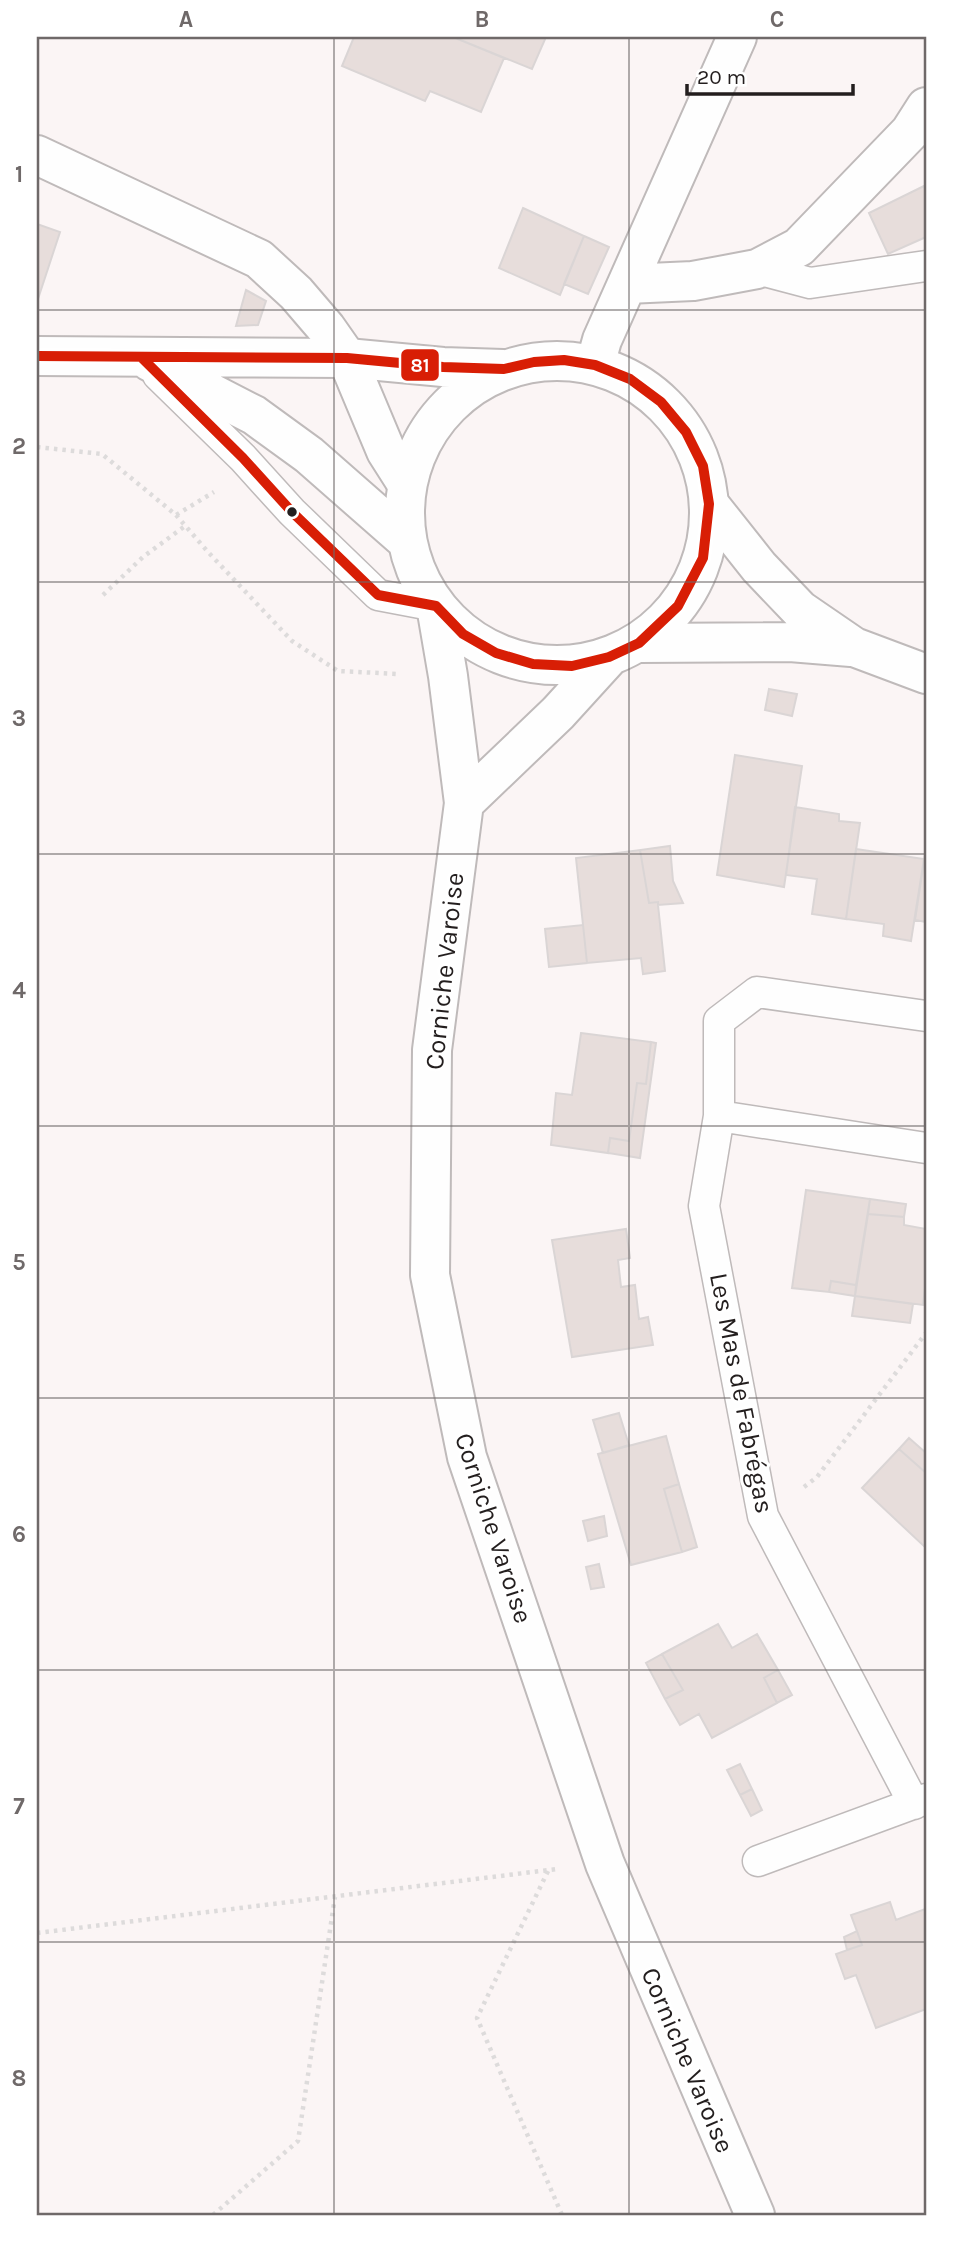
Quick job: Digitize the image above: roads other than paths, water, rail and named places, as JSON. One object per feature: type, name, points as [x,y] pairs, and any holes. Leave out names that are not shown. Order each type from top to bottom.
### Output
[{"type":"street","points":[[595,365],[602,341],[737,37]]},
{"type":"street","points":[[627,284],[693,281],[757,269],[799,247],[910,132],[926,107]]},
{"type":"street","points":[[37,155],[259,259],[296,293],[347,358],[386,451],[407,484]]},
{"type":"street","points":[[37,356],[347,358],[443,368],[504,369]]},
{"type":"street","points":[[141,357],[254,415],[309,455],[407,541]]},
{"type":"street","points":[[464,803],[624,650],[678,606],[703,558],[709,505],[703,466],[686,432],[661,402],[630,379],[595,365],[564,360],[534,362],[504,369],[476,383],[451,402],[431,427],[416,454],[407,484],[404,512],[407,541],[414,564],[436,606],[463,634],[496,653],[533,664],[572,666],[624,650],[790,642],[854,647]]},
{"type":"street","points":[[709,505],[734,533],[759,568],[800,610],[854,647],[926,674]]},
{"type":"street","name":"Corniche Varoise","points":[[436,606],[464,803],[432,1050],[430,1275],[467,1457],[605,1864],[755,2215]]},
{"type":"lane","points":[[757,269],[810,283],[926,266]]},
{"type":"lane","points":[[141,357],[243,458],[292,512],[378,595],[436,606]]},
{"type":"lane","name":"Les Mas de Fabrégas","points":[[758,1861],[920,1801],[763,1516],[704,1206],[719,1116],[719,1021],[757,992],[926,1016]]},
{"type":"lane","points":[[719,1116],[926,1148]]}]
